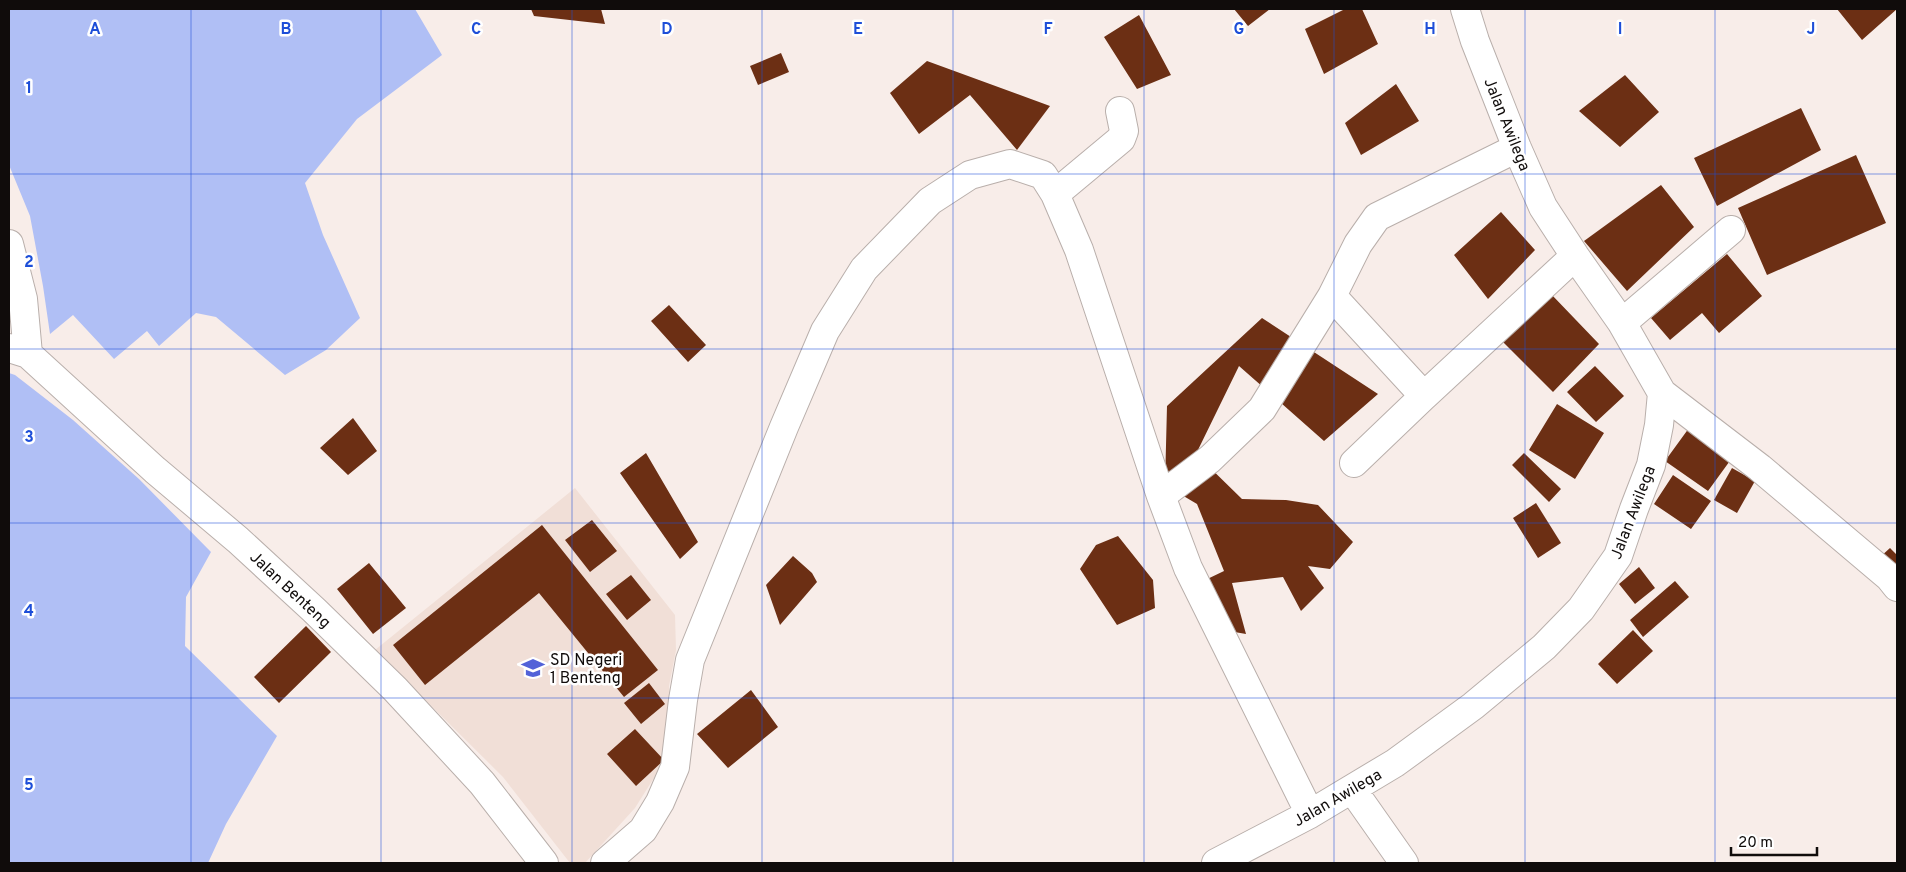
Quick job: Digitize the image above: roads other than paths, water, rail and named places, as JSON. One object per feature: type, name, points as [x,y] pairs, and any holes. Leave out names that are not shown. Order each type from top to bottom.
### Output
[{"type":"street","name":"Jalan Awilega","points":[[1216,863],[1310,814],[1395,763],[1474,706],[1544,647],[1582,609],[1618,556],[1651,465],[1659,425],[1662,393],[1622,323],[1575,256],[1544,207],[1517,148],[1475,41],[1465,9]]},
{"type":"street","points":[[1055,194],[1121,139],[1124,131],[1120,111]]},
{"type":"street","points":[[1161,496],[1210,459],[1262,409],[1332,296],[1358,244],[1377,217],[1517,148]]},
{"type":"street","points":[[606,863],[643,830],[660,802],[675,767],[690,660],[825,331],[864,269],[930,201],[970,175],[1010,164],[1043,175],[1055,194],[1079,250],[1161,496],[1188,568],[1310,814]]},
{"type":"street","points":[[1622,323],[1731,230]]},
{"type":"street","points":[[9,244],[23,299],[18,351]]},
{"type":"street","points":[[1354,462],[1575,256]]},
{"type":"street","points":[[1332,296],[1424,396]]},
{"type":"street","name":"Jalan Benteng","points":[[18,351],[154,470],[238,540],[314,610],[388,683],[482,783],[544,863]]},
{"type":"street","points":[[1662,393],[1775,481],[1889,577],[1897,587]]},
{"type":"street","points":[[1352,789],[1404,863]]},
{"type":"place","name":"SD Negeri 1 Benteng","points":[[533,668]]}]
